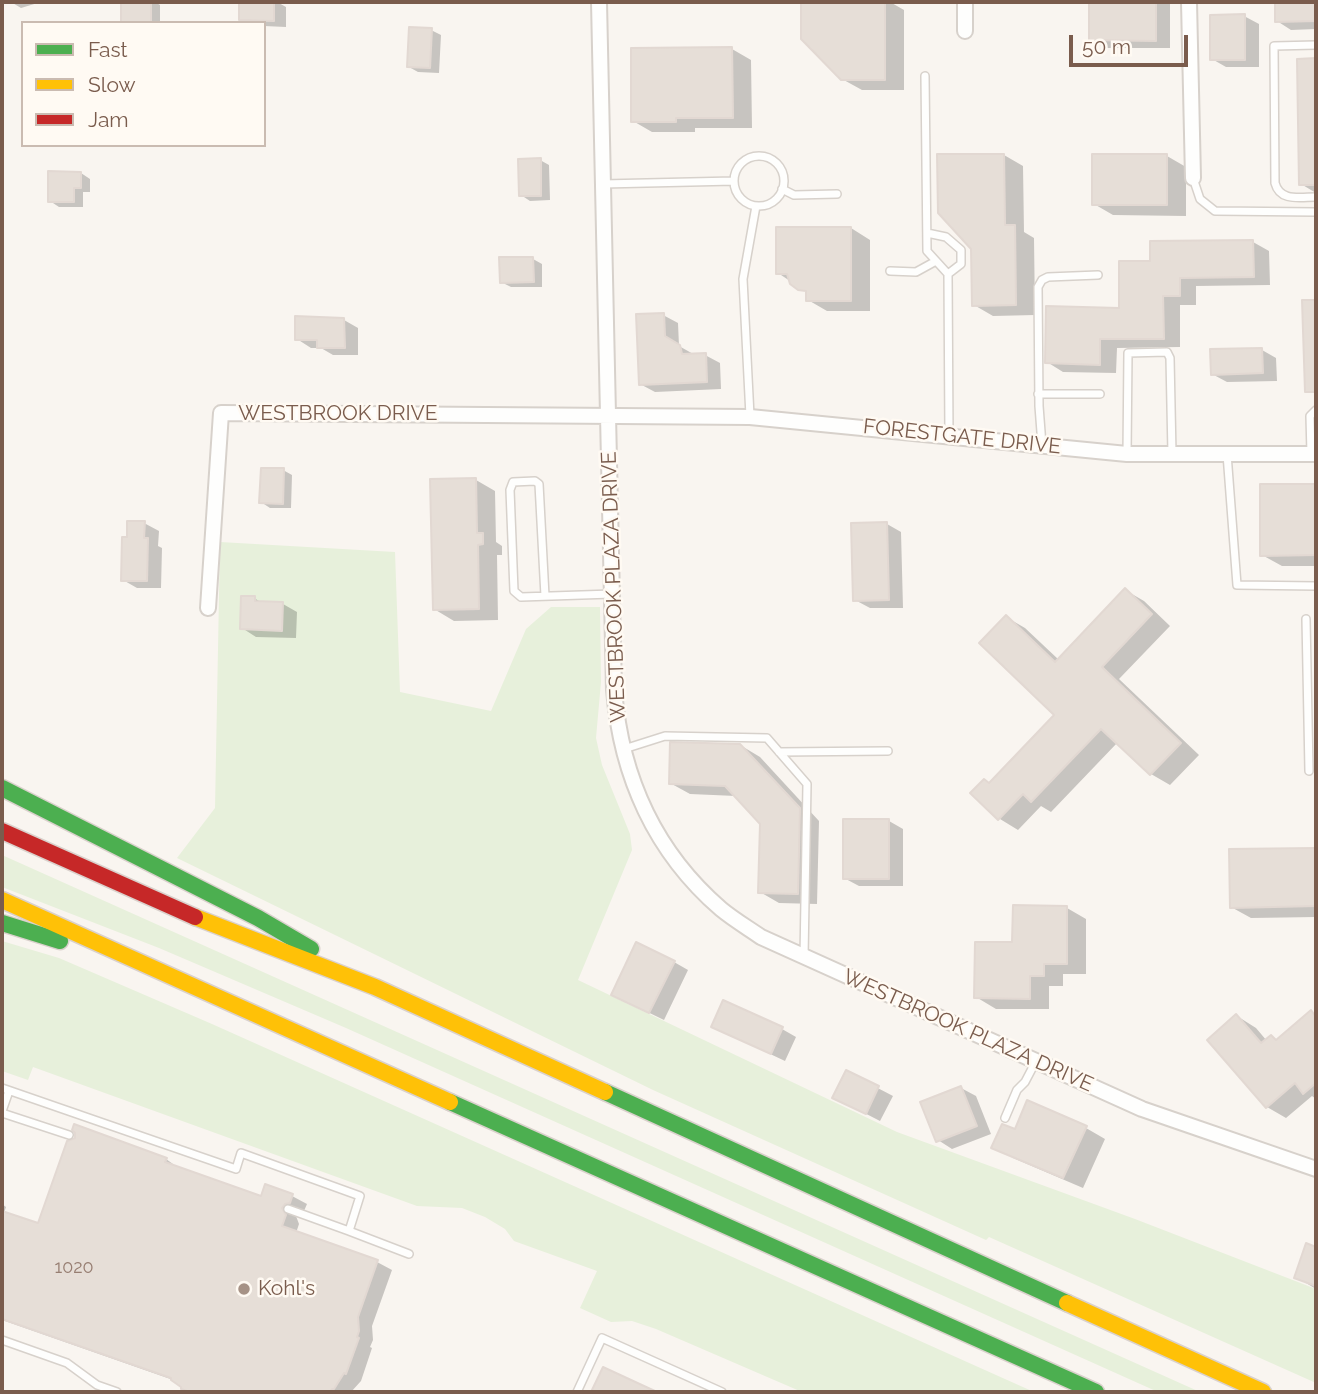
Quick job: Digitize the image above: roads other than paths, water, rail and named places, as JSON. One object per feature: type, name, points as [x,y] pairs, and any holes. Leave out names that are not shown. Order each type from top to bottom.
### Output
[{"type":"highway","points":[[2,788],[258,918],[375,987]]},
{"type":"highway","points":[[2,831],[209,923],[375,987],[1264,1392]]},
{"type":"highway","points":[[2,901],[1096,1392]]},
{"type":"highway","points":[[2,923],[176,981]]},
{"type":"street","name":"WESTBROOK PLAZA DRIVE","points":[[598,2],[614,690],[617,724],[628,771],[648,818],[672,856],[700,889],[723,910],[761,937],[1142,1109],[1316,1169]]},
{"type":"street","points":[[965,2],[965,32]]},
{"type":"street","points":[[1189,2],[1193,178]]},
{"type":"street","name":"WESTBROOK DRIVE","points":[[208,608],[221,413],[609,415]]},
{"type":"street","name":"FORESTGATE DRIVE","points":[[609,415],[750,417],[1127,454],[1314,454]]},
{"type":"lane","points":[[1316,45],[1274,46],[1274,59],[1277,191],[1287,197],[1316,197]]},
{"type":"lane","points":[[925,76],[927,251],[948,274],[950,436]]},
{"type":"lane","points":[[760,156],[775,162],[780,169],[783,176],[782,189],[777,199],[770,204],[756,206],[739,197],[733,181],[739,166],[752,157],[760,156]]},
{"type":"lane","points":[[1193,178],[1200,198],[1215,211],[1316,212]]},
{"type":"lane","points":[[602,184],[733,181]]},
{"type":"lane","points":[[782,189],[794,195],[837,194]]},
{"type":"lane","points":[[750,417],[743,279],[756,206]]},
{"type":"lane","points":[[927,233],[946,237],[961,250],[961,264],[948,274]]},
{"type":"lane","points":[[890,271],[916,272],[936,261]]},
{"type":"lane","points":[[1042,445],[1038,394],[1038,288],[1042,280],[1048,277],[1098,275]]},
{"type":"lane","points":[[1127,454],[1128,353],[1167,352],[1170,358],[1172,454]]},
{"type":"lane","points":[[1038,394],[1100,394]]},
{"type":"lane","points":[[1314,454],[1310,416],[1316,410]]},
{"type":"lane","points":[[1227,454],[1237,585],[1316,586]]},
{"type":"lane","points":[[545,596],[539,484],[535,481],[513,482],[510,490],[514,591],[521,597],[613,594]]},
{"type":"lane","points":[[1306,620],[1307,684],[1312,708],[1309,771]]},
{"type":"lane","points":[[1307,684],[1316,684]]},
{"type":"lane","points":[[624,749],[665,736],[768,738],[807,784],[804,958]]},
{"type":"lane","points":[[779,752],[888,751]]},
{"type":"lane","points":[[1005,1118],[1017,1090],[1037,1061]]},
{"type":"lane","points":[[69,1135],[2,1112],[5,1089],[236,1169],[240,1153],[360,1196],[349,1231]]},
{"type":"lane","points":[[288,1209],[409,1254]]},
{"type":"lane","points":[[577,1392],[602,1338],[722,1392]]},
{"type":"lane","points":[[2,1340],[67,1363],[97,1385],[117,1392]]},
{"type":"place","name":"Kohl's","points":[[244,1289]]}]
